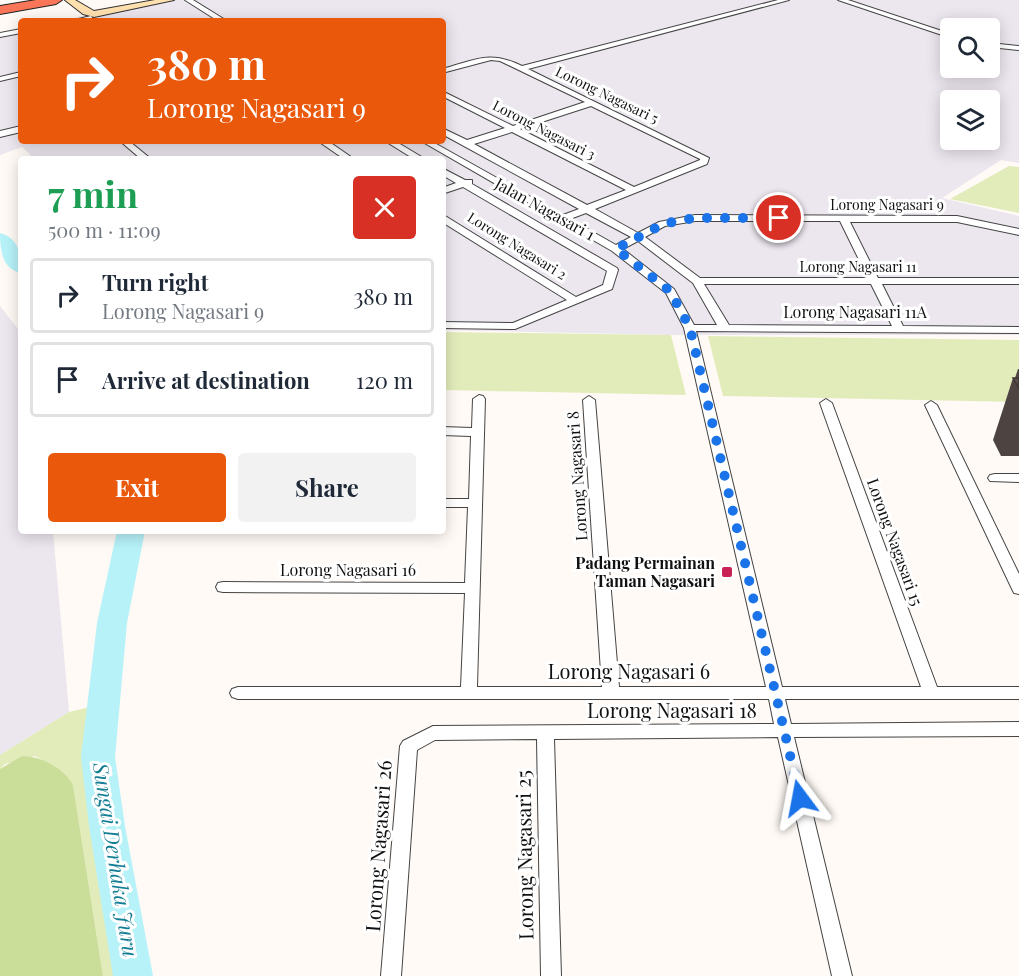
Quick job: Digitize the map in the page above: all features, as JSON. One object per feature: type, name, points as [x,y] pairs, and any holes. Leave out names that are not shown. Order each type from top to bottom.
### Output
[{"type":"highway","points":[[0,6],[30,0]]},
{"type":"highway","points":[[0,10],[52,1]]},
{"type":"street","points":[[69,0],[94,18],[170,0]]},
{"type":"street","points":[[188,0],[218,18]]},
{"type":"street","points":[[522,68],[786,0]]},
{"type":"street","points":[[841,0],[940,32]]},
{"type":"street","points":[[0,35],[18,32]]},
{"type":"street","points":[[1000,46],[1019,48]]},
{"type":"street","name":"Lorong Nagasari 5","points":[[446,70],[491,58],[497,59],[522,68],[705,158],[704,162],[634,190]]},
{"type":"street","points":[[0,79],[18,75]]},
{"type":"street","name":"Lorong Nagasari 3","points":[[446,95],[634,190]]},
{"type":"street","points":[[443,152],[591,103]]},
{"type":"street","points":[[0,134],[18,130]]},
{"type":"street","name":"Jalan Nagasari 1","points":[[446,132],[640,237],[696,281],[725,328]]},
{"type":"street","points":[[128,144],[143,156]]},
{"type":"street","points":[[327,144],[345,156]]},
{"type":"street","points":[[395,144],[416,156]]},
{"type":"street","name":"Jalan Nagasari 1","points":[[430,144],[616,249],[670,291],[690,328],[842,976]]},
{"type":"street","points":[[446,173],[613,270],[608,287],[515,326],[446,325]]},
{"type":"street","points":[[446,190],[486,176]]},
{"type":"street","points":[[562,219],[634,190]]},
{"type":"street","name":"Lorong Nagasari 9","points":[[616,249],[663,224],[694,218],[957,219],[1019,232]]},
{"type":"street","points":[[843,218],[899,329]]},
{"type":"street","name":"Lorong Nagasari 2","points":[[446,220],[574,301]]},
{"type":"street","name":"Lorong Nagasari 11","points":[[696,281],[1019,282]]},
{"type":"street","name":"Lorong Nagasari 11A","points":[[690,328],[1019,330]]},
{"type":"street","points":[[469,693],[479,399]]},
{"type":"street","name":"Lorong Nagasari 8","points":[[589,399],[611,693]]},
{"type":"street","name":"Lorong Nagasari 15","points":[[826,403],[931,693]]},
{"type":"street","points":[[931,405],[1019,589]]},
{"type":"street","points":[[446,431],[478,432]]},
{"type":"street","points":[[995,478],[1019,478]]},
{"type":"street","points":[[446,503],[476,503]]},
{"type":"street","name":"Lorong Nagasari 16","points":[[223,587],[473,588]]},
{"type":"street","name":"Lorong Nagasari 6","points":[[238,693],[1019,693]]},
{"type":"street","name":"Lorong Nagasari 18","points":[[434,733],[1019,729]]},
{"type":"street","name":"Lorong Nagasari 26","points":[[392,976],[409,746],[434,733]]},
{"type":"street","name":"Lorong Nagasari 25","points":[[545,733],[550,976]]},
{"type":"shaded area","points":[[164,0],[1019,0],[1019,163],[1001,160],[942,198],[1019,216],[1019,335],[671,335],[446,330],[446,156],[32,156],[22,147],[0,155],[0,33],[18,29],[18,144],[446,144],[446,18],[73,18]]},
{"type":"shaded area","points":[[0,306],[18,329],[18,534],[53,534],[69,712],[0,755]]},
{"type":"green space","points":[[1009,166],[1019,167],[1019,213],[950,199]]},
{"type":"green space","points":[[446,332],[671,335],[686,395],[446,390]]},
{"type":"green space","points":[[708,336],[1019,340],[1019,402],[723,396]]},
{"type":"green space","points":[[90,707],[87,768],[128,976],[103,976],[73,785],[63,773],[35,756],[5,764],[0,769],[0,755],[69,712]]},
{"type":"green space","points":[[22,756],[51,764],[64,773],[73,785],[103,976],[0,976],[0,769]]},
{"type":"building","points":[[1013,378],[1019,378],[1019,388]]},
{"type":"waterway","name":"Sungai Derhaka Juru","points":[[0,239],[18,263]]},
{"type":"waterway","name":"Sungai Derhaka Juru","points":[[130,534],[112,623],[98,757],[107,826],[133,976]]},
{"type":"place","name":"Padang Permainan Taman Nagasari","points":[[727,572]]},
{"type":"route","points":[[779,218],[694,218],[663,224],[616,249],[670,291],[690,328],[800,798]]}]
